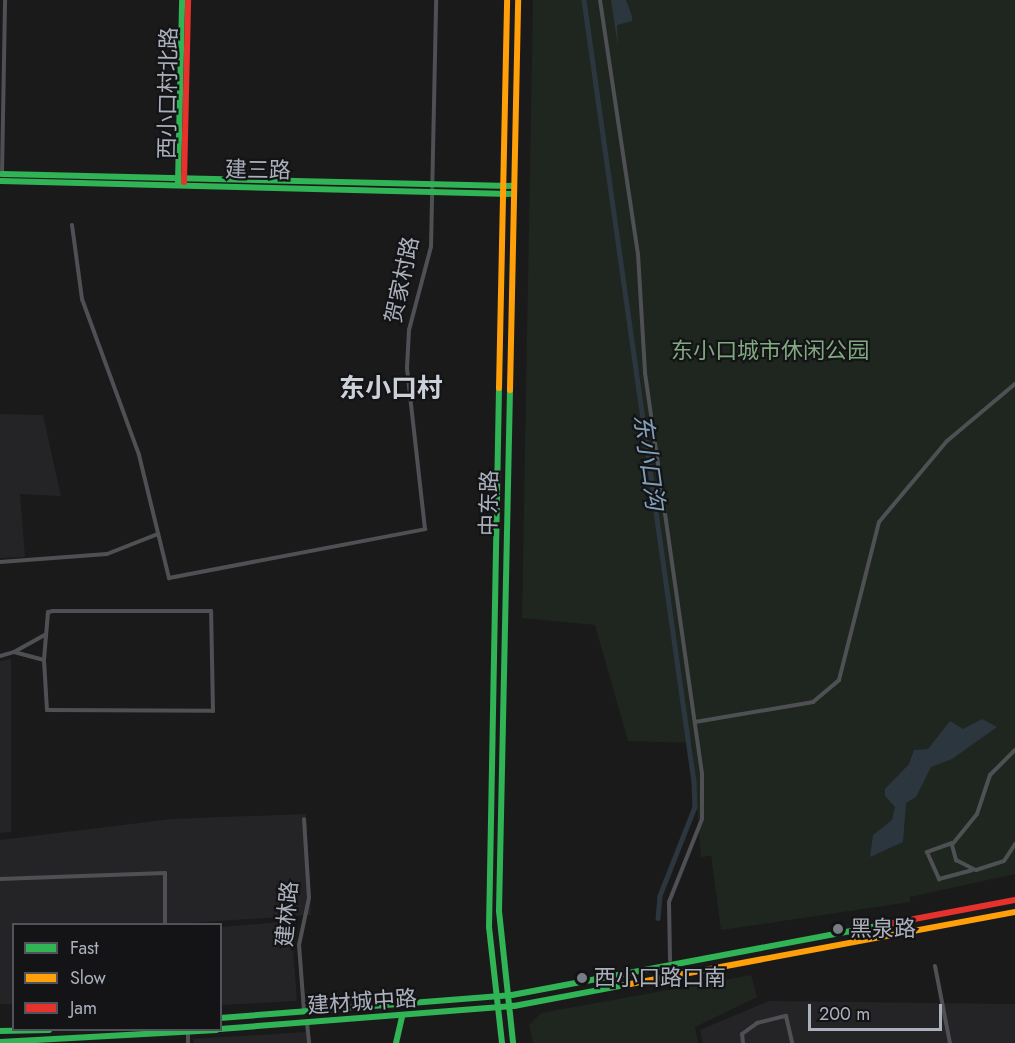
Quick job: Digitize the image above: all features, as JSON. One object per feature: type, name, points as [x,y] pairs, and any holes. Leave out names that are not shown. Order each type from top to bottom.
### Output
[{"type":"main road","name":"西小口村北路","points":[[181,182],[182,0]]},
{"type":"main road","name":"西小口村北路","points":[[181,182],[188,0]]},
{"type":"main road","name":"中东路","points":[[502,1043],[493,998],[489,927],[507,0]]},
{"type":"main road","name":"中东路","points":[[513,1043],[504,996],[499,911],[518,0]]},
{"type":"main road","name":"建三路","points":[[2,178],[514,186]]},
{"type":"main road","name":"建三路","points":[[181,182],[513,194]]},
{"type":"main road","points":[[493,998],[1015,900]]},
{"type":"main road","points":[[506,1007],[1015,912]]},
{"type":"main road","name":"建材城中路","points":[[222,1018],[493,998]]},
{"type":"main road","name":"建材城中路","points":[[222,1029],[402,1017],[506,1007]]},
{"type":"main road","points":[[396,1043],[402,1017]]},
{"type":"main road","name":"建材城中路","points":[[0,1042],[191,1031]]},
{"type":"street","points":[[2,178],[4,0]]},
{"type":"street","name":"贺家村路","points":[[158,534],[169,578],[425,529],[407,368],[409,330],[431,247],[436,0]]},
{"type":"street","points":[[600,0],[638,254],[645,374],[704,800],[693,847],[669,902],[670,960]]},
{"type":"street","points":[[0,562],[107,554],[158,534],[140,455],[82,299],[72,225]]},
{"type":"street","points":[[695,722],[813,702],[838,680],[879,522],[947,441],[1015,384]]},
{"type":"street","points":[[211,611],[213,711],[47,710],[44,660],[48,612],[211,611]]},
{"type":"street","points":[[0,656],[14,652],[45,634]]},
{"type":"street","points":[[14,652],[44,660]]},
{"type":"street","points":[[1015,750],[990,775],[977,814],[952,843],[927,852],[939,879],[1005,861],[1015,844]]},
{"type":"street","name":"建林路","points":[[304,819],[309,898],[299,941],[304,1012]]},
{"type":"street","points":[[952,843],[956,860],[973,870]]},
{"type":"street","points":[[0,879],[165,873],[165,923]]},
{"type":"street","points":[[935,966],[950,1043]]},
{"type":"street","points":[[742,1043],[742,1034],[757,1023],[786,1016],[792,1043]]},
{"type":"street","points":[[307,1023],[309,1043]]},
{"type":"street","points":[[188,1043],[191,1031]]},
{"type":"shaded area","points":[[611,0],[626,0],[632,16],[632,21],[617,25],[618,47]]},
{"type":"shaded area","points":[[0,414],[43,415],[61,496],[20,494],[25,557],[0,558]]},
{"type":"shaded area","points":[[11,659],[11,832],[0,833],[0,661]]},
{"type":"shaded area","points":[[982,719],[997,727],[952,759],[931,767],[916,797],[906,803],[903,842],[870,857],[873,835],[892,820],[895,807],[885,796],[885,789],[909,764],[914,750],[928,749],[950,721],[963,729]]},
{"type":"shaded area","points":[[306,814],[311,915],[189,923],[12,923],[12,1004],[0,1004],[0,840],[172,819]]},
{"type":"shaded area","points":[[291,921],[297,1001],[222,1005],[222,927]]},
{"type":"shaded area","points":[[769,1001],[1015,1004],[1015,1043],[703,1043],[700,1030]]},
{"type":"shaded area","points":[[306,1032],[307,1043],[194,1043],[193,1039]]},
{"type":"green space","name":"东小口城市休闲公园","points":[[533,0],[1015,0],[1015,874],[910,897],[910,902],[721,930],[711,856],[701,857],[692,743],[628,741],[595,625],[522,618]]},
{"type":"green space","points":[[751,975],[757,997],[695,1027],[698,1043],[533,1043],[529,1025],[541,1013]]},
{"type":"waterway","name":"东小口沟","points":[[584,0],[694,782],[695,807],[660,896],[658,918]]},
{"type":"traffic: fast","points":[[178,182],[182,0]]},
{"type":"traffic: fast","points":[[2,174],[514,186]]},
{"type":"traffic: fast","points":[[1,181],[513,194]]},
{"type":"traffic: fast","points":[[499,388],[489,927],[502,1043]]},
{"type":"traffic: fast","points":[[510,390],[499,911],[513,1043]]},
{"type":"traffic: fast","points":[[222,1018],[512,995],[893,923]]},
{"type":"traffic: fast","points":[[222,1029],[514,1006],[630,984]]},
{"type":"traffic: fast","points":[[396,1043],[402,1017]]},
{"type":"traffic: fast","points":[[0,1031],[12,1031]]},
{"type":"traffic: fast","points":[[0,1042],[199,1031]]},
{"type":"traffic: slow","points":[[499,388],[507,0]]},
{"type":"traffic: slow","points":[[510,390],[518,0]]},
{"type":"traffic: slow","points":[[630,984],[1015,912]]},
{"type":"traffic: jam","points":[[184,182],[188,0]]},
{"type":"traffic: jam","points":[[893,923],[1015,900]]},
{"type":"place","name":"黑泉路","points":[[838,929]]},
{"type":"place","name":"西小口路口南","points":[[582,978]]},
{"type":"district","name":"东小口村","points":[[391,389]]}]
